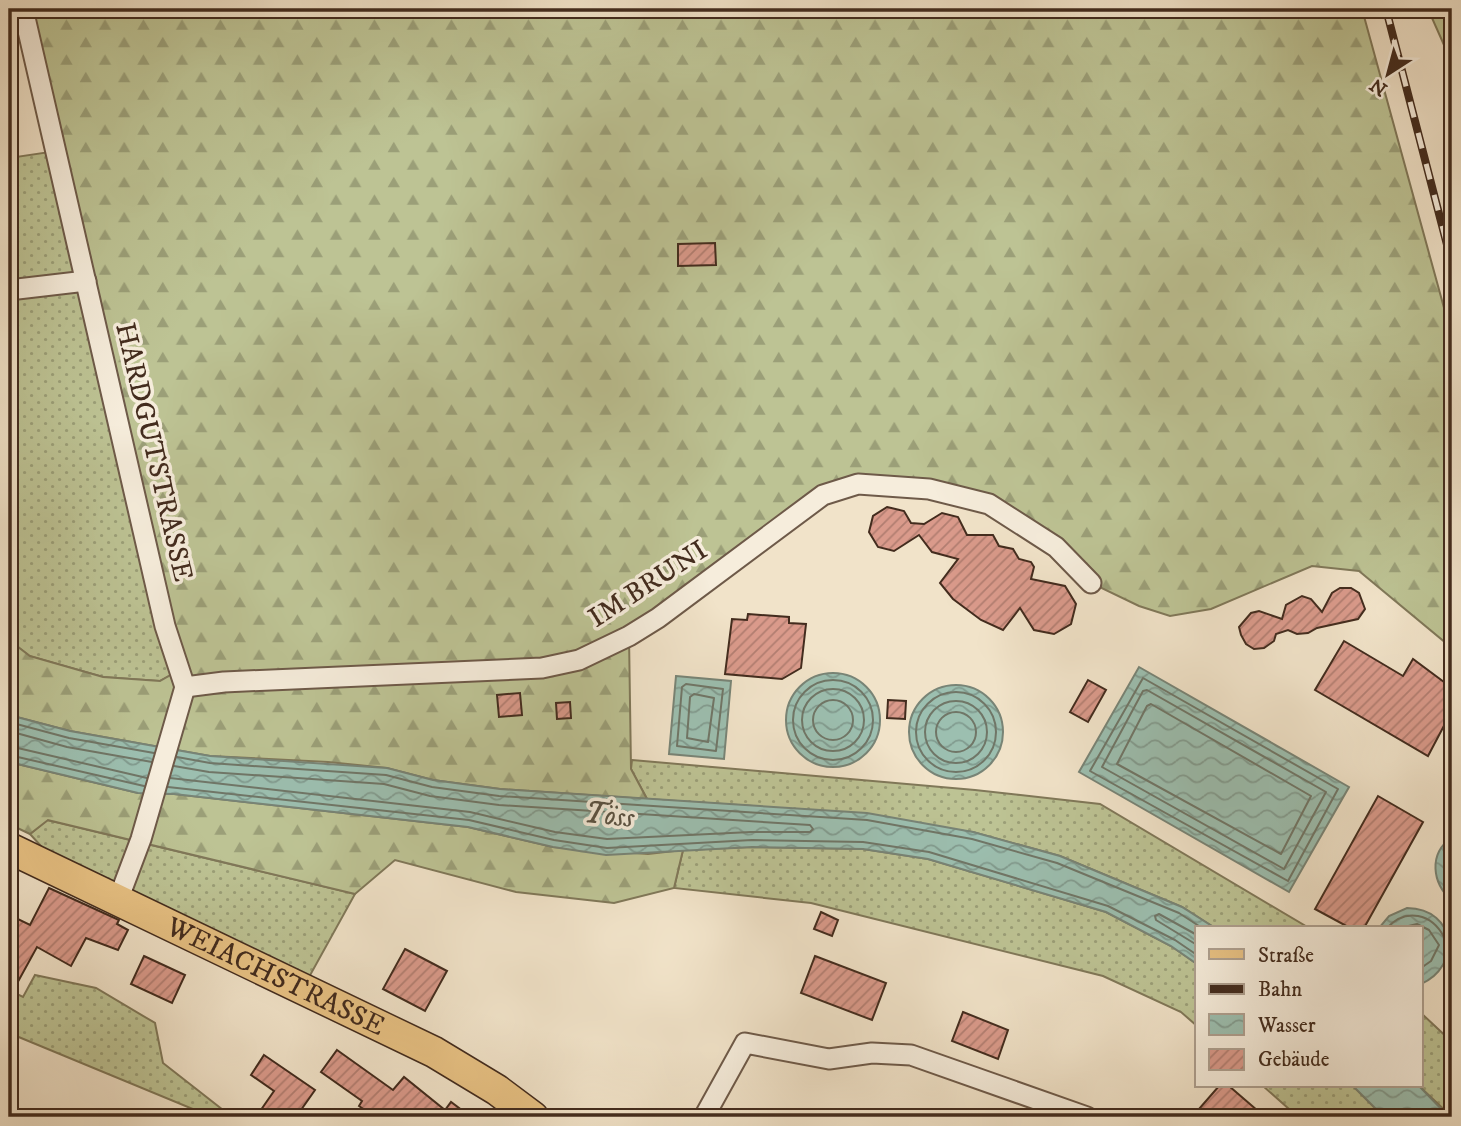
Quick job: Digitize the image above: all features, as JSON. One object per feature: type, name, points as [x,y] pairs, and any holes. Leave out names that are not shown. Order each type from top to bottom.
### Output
[{"type":"main road","name":"WEIACHSTRASSE","points":[[9,848],[434,1052],[497,1090],[533,1117]]},
{"type":"street","name":"HARDGUTSTRASSE","points":[[23,9],[165,626],[185,687]]},
{"type":"street","points":[[9,290],[86,281]]},
{"type":"street","name":"IM BRUNI","points":[[185,687],[224,682],[486,673],[542,668],[579,660],[629,636],[658,618],[823,495],[858,484],[929,489],[989,504],[1056,547],[1091,583]]},
{"type":"street","points":[[118,900],[143,834],[185,687]]},
{"type":"street","points":[[704,1117],[745,1044],[829,1059],[872,1053],[911,1055],[1087,1117]]},
{"type":"green space","points":[[23,9],[1362,9],[1452,337],[1452,648],[1359,571],[1312,566],[1211,609],[1170,616],[1139,606],[1091,583],[989,504],[929,489],[823,495],[629,636],[631,769],[647,799],[500,789],[433,780],[387,768],[328,762],[210,756],[70,731],[9,715],[9,640],[30,656],[103,677],[160,681],[179,670]]},
{"type":"green space","points":[[1428,9],[1452,9],[1452,63]]},
{"type":"green space","points":[[56,151],[179,671],[160,681],[103,677],[29,656],[9,640],[9,158]]},
{"type":"green space","points":[[632,760],[975,790],[1100,804],[1306,926],[1212,926],[1182,907],[1060,856],[973,832],[753,806],[647,799],[631,769]]},
{"type":"green space","points":[[9,762],[138,793],[174,794],[468,827],[553,847],[648,854],[683,850],[674,888],[614,903],[516,892],[395,860],[355,894],[48,820],[30,834],[9,824]]},
{"type":"green space","points":[[47,820],[355,894],[303,988],[71,879],[30,834]]},
{"type":"green space","points":[[752,847],[863,849],[928,859],[1106,912],[1171,946],[1195,963],[1195,1024],[1181,1012],[1103,976],[811,903],[674,888],[683,850]]},
{"type":"green space","points":[[35,975],[96,988],[155,1023],[163,1063],[232,1117],[212,1117],[9,1033],[9,990],[23,997]]},
{"type":"green space","points":[[1422,1014],[1452,1042],[1452,1117],[1421,1088]]},
{"type":"green space","points":[[1265,1088],[1355,1088],[1384,1117],[1298,1117]]},
{"type":"water","points":[[1139,667],[1349,787],[1289,892],[1079,772]]},
{"type":"water","points":[[833,673],[851,677],[866,687],[876,702],[880,720],[876,738],[866,753],[851,763],[833,767],[815,763],[800,753],[790,738],[786,720],[790,702],[800,687],[815,677]]},
{"type":"water","points":[[676,676],[731,681],[724,759],[669,754]]},
{"type":"water","points":[[956,685],[974,689],[989,699],[999,714],[1003,732],[999,750],[989,765],[974,775],[956,779],[938,775],[923,765],[913,750],[909,732],[913,714],[923,699],[938,689]]},
{"type":"water","name":"Töss","points":[[9,715],[70,731],[210,756],[387,768],[433,780],[500,789],[867,813],[973,832],[1060,856],[1182,907],[1212,926],[1195,926],[1195,963],[1171,946],[1106,912],[928,859],[863,849],[752,847],[606,855],[553,847],[468,827],[174,794],[138,793],[9,762]]},
{"type":"water","points":[[1452,837],[1452,901],[1440,886],[1436,860],[1444,844]]},
{"type":"water","points":[[1407,908],[1424,911],[1436,918],[1444,928],[1448,953],[1434,976],[1422,983],[1422,926],[1381,926],[1389,916]]},
{"type":"water","points":[[1355,1088],[1421,1088],[1449,1117],[1384,1117]]},
{"type":"building","points":[[715,243],[716,265],[678,266],[678,244]]},
{"type":"building","points":[[887,507],[904,511],[911,523],[924,524],[942,513],[958,517],[967,535],[993,535],[999,546],[1013,549],[1019,559],[1031,562],[1034,567],[1031,579],[1065,586],[1076,604],[1071,624],[1054,634],[1034,630],[1020,608],[1003,630],[981,620],[953,599],[940,583],[958,559],[932,552],[919,535],[894,551],[878,547],[869,532],[873,516]]},
{"type":"building","points":[[1340,588],[1351,588],[1359,593],[1365,609],[1358,619],[1317,628],[1308,633],[1297,634],[1288,630],[1276,634],[1274,641],[1264,648],[1254,649],[1246,644],[1241,635],[1239,627],[1251,613],[1259,611],[1282,619],[1286,605],[1302,596],[1311,599],[1322,612],[1332,593]]},
{"type":"building","points":[[748,614],[789,617],[789,623],[806,624],[801,668],[782,679],[725,674],[732,619],[747,620]]},
{"type":"building","points":[[1344,641],[1403,676],[1413,659],[1452,688],[1452,722],[1447,720],[1428,756],[1315,690]]},
{"type":"building","points":[[1088,680],[1106,690],[1088,722],[1070,712]]},
{"type":"building","points":[[520,693],[522,715],[499,717],[497,695]]},
{"type":"building","points":[[888,700],[906,701],[905,719],[887,718]]},
{"type":"building","points":[[570,702],[571,718],[557,719],[556,703]]},
{"type":"building","points":[[1378,796],[1423,822],[1365,926],[1346,926],[1315,909]]},
{"type":"building","points":[[49,888],[119,920],[117,924],[128,930],[118,950],[86,938],[71,966],[37,947],[9,998],[9,937],[18,919],[30,925]]},
{"type":"building","points":[[821,912],[838,920],[832,936],[814,929]]},
{"type":"building","points":[[405,949],[447,971],[425,1011],[383,989]]},
{"type":"building","points":[[144,956],[185,975],[172,1003],[131,984]]},
{"type":"building","points":[[815,956],[886,983],[872,1020],[801,993]]},
{"type":"building","points":[[963,1012],[1008,1030],[998,1059],[952,1041]]},
{"type":"building","points":[[337,1050],[393,1090],[404,1077],[445,1110],[451,1102],[471,1117],[375,1117],[359,1106],[362,1101],[321,1072]]},
{"type":"building","points":[[264,1055],[315,1090],[296,1117],[256,1117],[274,1091],[251,1075]]},
{"type":"building","points":[[1217,1088],[1231,1088],[1265,1117],[1192,1117]]},
{"type":"railway","points":[[1386,9],[1452,264]]}]
